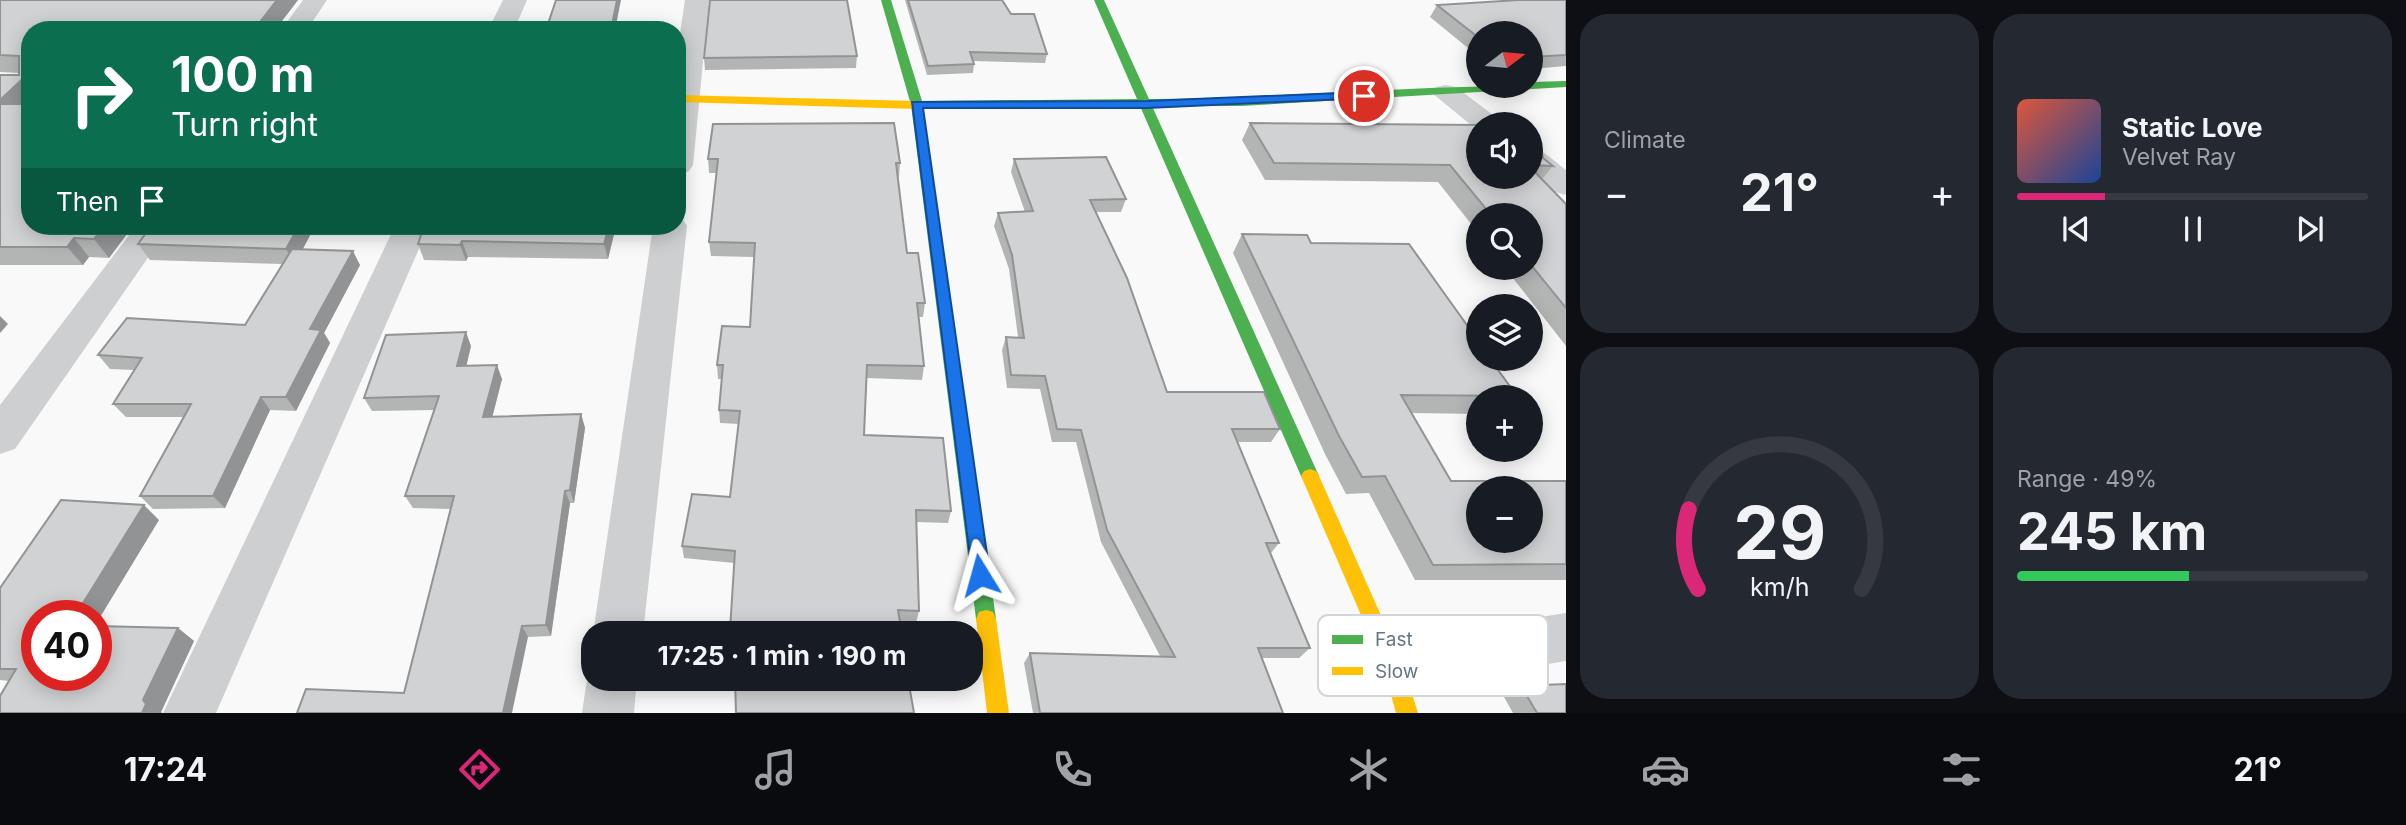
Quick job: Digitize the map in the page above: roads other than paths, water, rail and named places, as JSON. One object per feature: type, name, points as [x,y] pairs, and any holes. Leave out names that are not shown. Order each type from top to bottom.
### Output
[{"type":"street","points":[[300,21],[315,0]]},
{"type":"street","points":[[505,21],[514,0]]},
{"type":"street","points":[[686,72],[697,0]]},
{"type":"street","points":[[886,0],[917,105],[998,713]]},
{"type":"street","points":[[1099,0],[1370,615]]},
{"type":"street","points":[[686,98],[917,105],[1147,104],[1446,93],[1566,84]]},
{"type":"street","points":[[1446,93],[1471,112]]},
{"type":"street","points":[[1543,167],[1566,185]]},
{"type":"street","points":[[0,437],[146,235]]},
{"type":"street","points":[[189,713],[407,235]]},
{"type":"street","points":[[620,621],[669,235]]},
{"type":"street","points":[[1548,640],[1566,637]]},
{"type":"street","points":[[608,713],[611,691]]},
{"type":"street","points":[[1402,696],[1407,713]]}]
